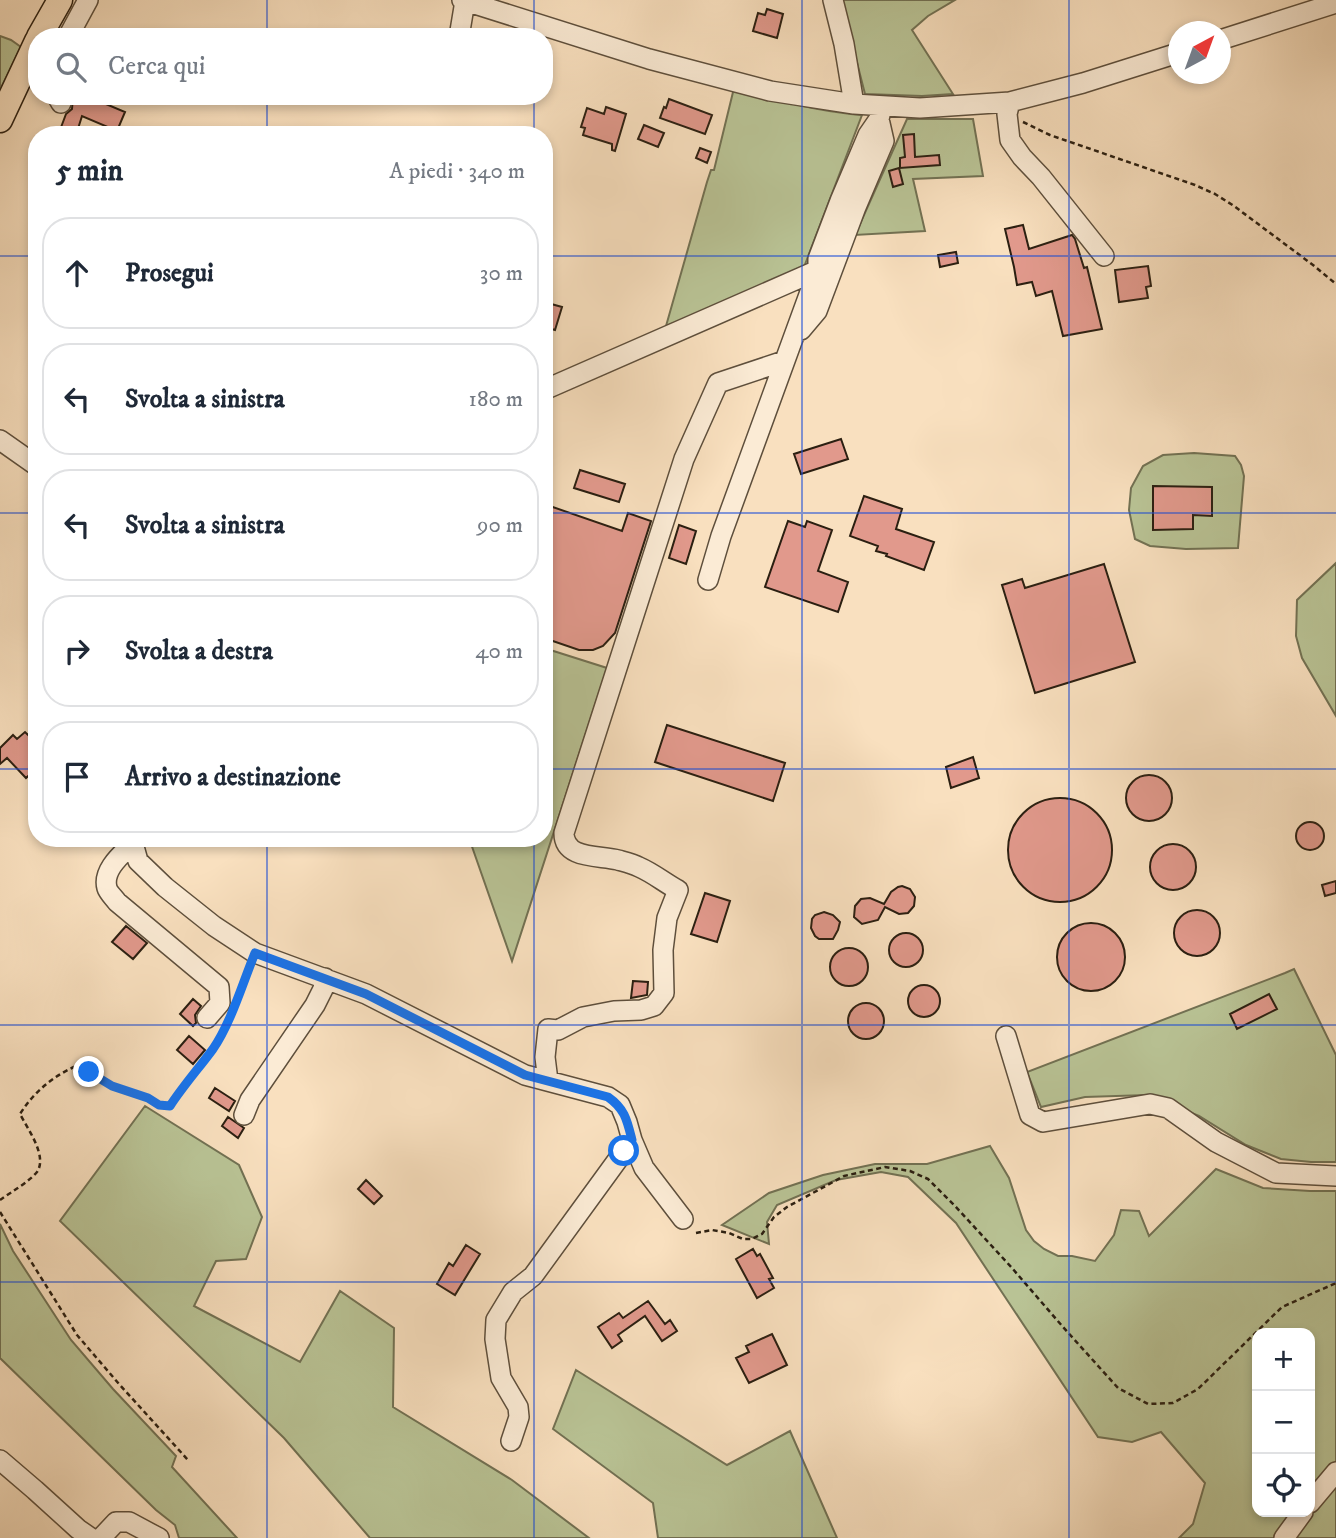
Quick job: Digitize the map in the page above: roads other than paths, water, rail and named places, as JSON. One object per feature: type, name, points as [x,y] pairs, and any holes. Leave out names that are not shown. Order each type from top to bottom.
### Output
[{"type":"main road","points":[[44,28],[60,0]]},
{"type":"main road","points":[[0,120],[28,60]]},
{"type":"street","points":[[73,28],[88,0]]},
{"type":"street","points":[[833,0],[854,104]]},
{"type":"street","points":[[460,28],[463,1],[551,28]]},
{"type":"street","points":[[1231,36],[1336,3]]},
{"type":"street","points":[[553,28],[770,91],[854,104],[880,113],[920,108],[1009,108],[1168,56]]},
{"type":"street","points":[[1009,108],[1010,140],[1104,256]]},
{"type":"street","points":[[708,580],[818,270],[818,259],[868,135],[880,113]]},
{"type":"street","points":[[792,341],[817,311],[884,141],[880,113]]},
{"type":"street","points":[[553,386],[818,270]]},
{"type":"street","points":[[548,1081],[545,1056],[548,1029],[558,1030],[583,1017],[654,1006],[664,993],[663,950],[667,918],[678,890],[640,867],[617,859],[578,853],[564,841],[564,833],[684,459],[718,383],[784,361]]},
{"type":"street","points":[[0,440],[28,460]]},
{"type":"street","points":[[128,847],[107,873],[107,888],[117,902],[219,987],[220,1003],[206,1018]]},
{"type":"street","points":[[134,847],[138,861],[165,887],[214,926],[255,953],[366,994],[525,1075],[608,1097],[620,1105],[645,1168],[689,1226]]},
{"type":"street","points":[[244,1115],[250,1100],[315,1005],[325,978]]},
{"type":"street","points":[[1006,1036],[1030,1115],[1043,1122],[1150,1104],[1168,1108],[1216,1142],[1276,1173],[1336,1176]]},
{"type":"street","points":[[511,1441],[519,1417],[518,1407],[501,1378],[495,1339],[496,1320],[513,1292],[533,1276],[632,1140]]},
{"type":"street","points":[[0,1460],[91,1538]]},
{"type":"street","points":[[1315,1497],[1336,1472]]},
{"type":"street","points":[[1284,1538],[1299,1517]]},
{"type":"street","points":[[102,1538],[116,1522],[129,1522],[159,1538]]}]
